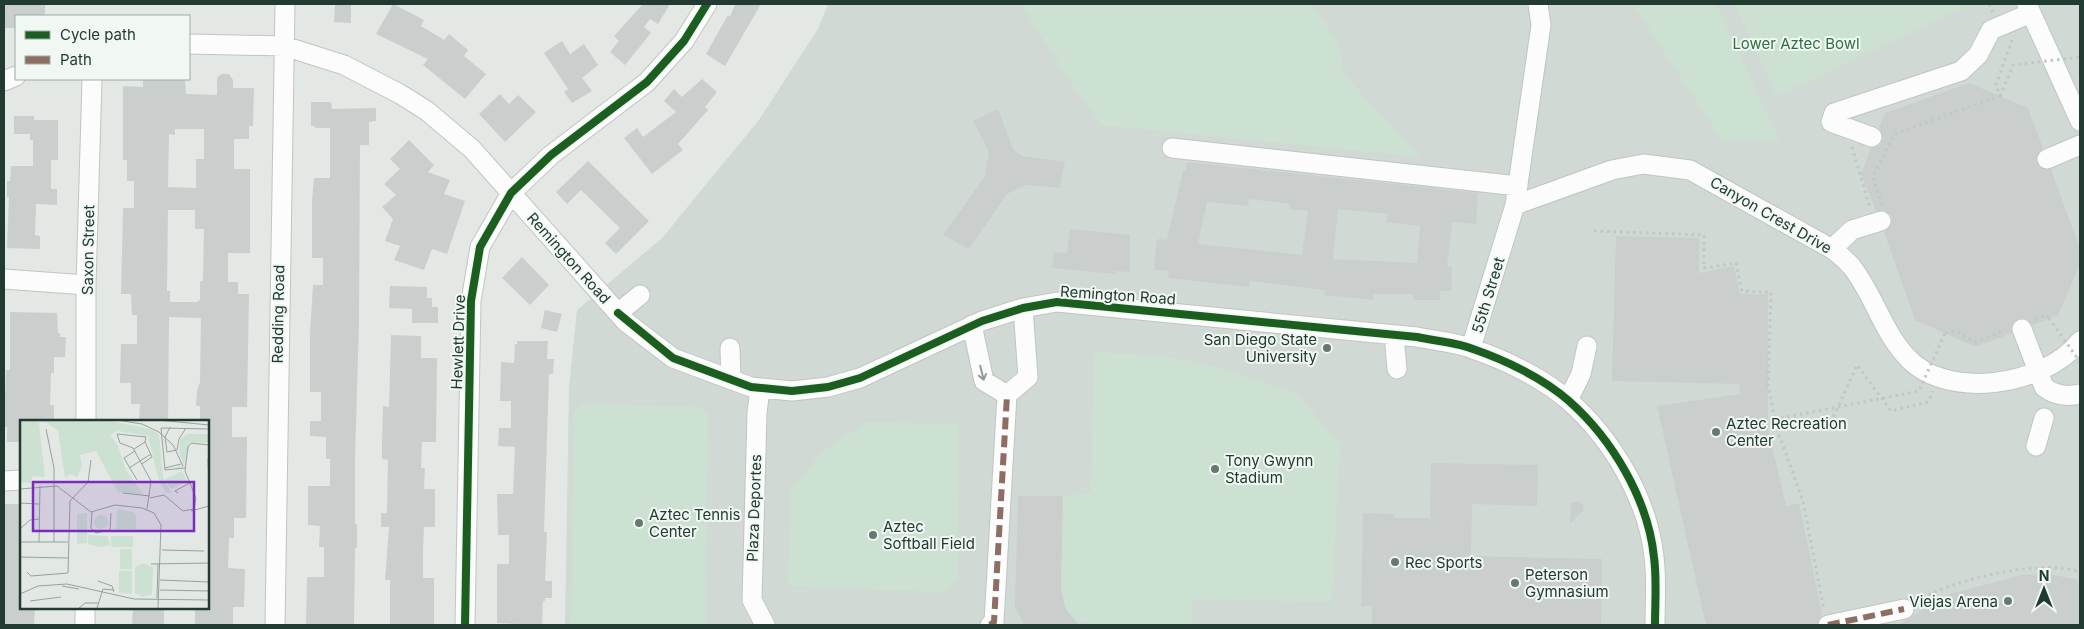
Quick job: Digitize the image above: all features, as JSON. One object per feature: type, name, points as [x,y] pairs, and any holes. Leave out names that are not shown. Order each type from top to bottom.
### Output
[{"type":"street","name":"Redding Road","points":[[275,625],[280,207],[285,4]]},
{"type":"street","name":"Hewlett Drive","points":[[465,625],[471,301],[480,247],[511,193],[551,155],[647,82],[684,41],[706,4]]},
{"type":"street","name":"55th Street","points":[[1538,4],[1541,25],[1516,205],[1471,348],[1518,368],[1568,400],[1588,419],[1614,453],[1638,498],[1654,556],[1655,625]]},
{"type":"street","points":[[1872,137],[1832,122],[1834,113],[1961,71],[1978,55],[1991,30],[2029,8],[2080,121]]},
{"type":"street","name":"Remington Road","points":[[190,44],[284,46],[344,66],[400,94],[450,130],[486,163],[618,313],[672,358],[751,387],[792,391],[828,387],[860,378],[972,326],[1023,308],[1057,302],[1085,303],[1394,335],[1471,348]]},
{"type":"street","name":"Saxon Street","points":[[86,420],[86,285],[92,80]]},
{"type":"street","points":[[2047,159],[2080,145]]},
{"type":"street","points":[[1172,148],[1518,186]]},
{"type":"street","name":"Canyon Crest Drive","points":[[1516,205],[1612,170],[1643,164],[1690,170],[1832,249],[1851,266],[1860,279],[1896,345],[1906,357],[1919,367],[1954,381],[1977,384],[2014,380],[2057,361],[2080,341]]},
{"type":"street","points":[[1832,249],[1852,230],[1880,221]]},
{"type":"street","points":[[4,279],[86,285]]},
{"type":"street","points":[[618,313],[640,295]]},
{"type":"street","points":[[990,625],[994,622],[1007,396],[1028,377],[1023,308]]},
{"type":"street","points":[[972,326],[984,381],[1007,396]]},
{"type":"street","points":[[2020,326],[2044,387],[2051,393],[2080,394]]},
{"type":"street","points":[[1394,335],[1397,369]]},
{"type":"street","points":[[1568,400],[1582,374],[1587,346]]},
{"type":"street","points":[[730,348],[730,380]]},
{"type":"street","name":"Plaza Deportes","points":[[760,388],[757,413],[752,600],[765,625]]},
{"type":"street","points":[[2036,446],[2044,418]]},
{"type":"street","points":[[4,481],[20,480]]},
{"type":"street","points":[[85,609],[85,625]]},
{"type":"street","points":[[1826,620],[1904,609]]},
{"type":"path","points":[[2000,96],[1996,85],[2012,42],[2011,37]]},
{"type":"path","points":[[1880,221],[1883,203],[1872,176],[1894,134],[2000,96],[2013,65],[2080,57]]},
{"type":"path","points":[[1855,161],[1867,200]]},
{"type":"path","points":[[1594,231],[1704,236],[1704,268],[1736,263],[1742,291],[1771,292],[1768,386],[1777,429],[1803,501],[1826,620]]},
{"type":"path","points":[[1775,420],[1919,391],[1945,333],[1956,331],[1975,342],[2046,315],[2080,362]]},
{"type":"path","points":[[1777,429],[1833,418],[1857,366],[1891,411],[1928,402]]},
{"type":"path","points":[[1904,609],[1931,592],[1960,582],[2027,569],[2070,568],[2080,572]]},
{"type":"shaded area","name":"San Diego State University","points":[[828,4],[2080,4],[2080,625],[565,625],[569,387],[577,310],[662,238],[759,120],[818,29]]},
{"type":"green space","points":[[1021,4],[1311,4],[1337,41],[1345,76],[1421,157],[1102,125],[1074,87]]},
{"type":"green space","points":[[1633,4],[1716,4],[1780,141],[1722,140]]},
{"type":"green space","name":"Lower Aztec Bowl","points":[[1734,4],[1971,4],[1777,96]]},
{"type":"green space","name":"Tony Gwynn Stadium","points":[[1094,352],[1170,357],[1217,367],[1297,394],[1340,445],[1332,602],[1193,599],[1191,625],[1111,625],[1082,622],[1074,619],[1067,609],[1061,579],[1060,542],[1063,496],[1091,493]]},
{"type":"green space","name":"Aztec Tennis Center","points":[[582,404],[699,407],[708,415],[705,625],[571,625],[574,413]]},
{"type":"green space","name":"Aztec Softball Field","points":[[867,422],[958,424],[957,579],[946,592],[788,586],[791,490],[824,450]]},
{"type":"building","points":[[4,4],[45,4],[45,15],[15,15],[15,28],[4,28]]},
{"type":"building","points":[[335,4],[351,4],[351,23],[334,22]]},
{"type":"building","points":[[393,4],[424,20],[421,26],[444,40],[449,34],[468,50],[464,56],[486,74],[465,99],[423,65],[428,59],[376,34]]},
{"type":"building","points":[[643,4],[670,4],[658,24],[650,19],[644,27],[651,33],[625,65],[610,52],[619,41],[614,36]]},
{"type":"building","points":[[735,4],[761,4],[725,66],[706,54],[728,15],[730,17]]},
{"type":"building","points":[[562,41],[570,54],[584,44],[598,65],[582,78],[592,91],[572,103],[564,92],[568,89],[544,53]]},
{"type":"building","points":[[221,74],[229,74],[233,80],[233,88],[254,88],[253,126],[249,126],[249,139],[234,139],[234,169],[250,169],[250,253],[228,253],[228,282],[238,282],[238,294],[249,294],[247,407],[232,407],[232,437],[247,437],[246,518],[234,518],[234,538],[229,538],[228,568],[245,569],[244,607],[233,607],[233,625],[195,625],[195,609],[209,609],[209,420],[200,420],[200,406],[196,406],[200,382],[201,318],[169,317],[168,420],[139,420],[140,404],[131,404],[131,383],[120,383],[121,344],[137,344],[137,315],[132,315],[131,294],[121,294],[123,208],[134,208],[134,181],[127,181],[127,160],[123,160],[123,86],[143,87],[143,80],[185,80],[186,94],[217,95],[217,78]],"holes":[[[175,129],[204,129],[204,159],[196,159],[196,188],[168,187],[169,134],[175,135]],[[168,210],[195,210],[195,229],[204,229],[203,281],[200,281],[200,300],[197,302],[170,302],[170,291],[167,291]]]},
{"type":"building","points":[[702,79],[717,92],[705,107],[708,110],[678,144],[683,150],[652,174],[624,138],[637,128],[643,137],[676,112],[664,101],[674,89],[682,97]]},
{"type":"building","points":[[1969,83],[2028,108],[2043,148],[2038,153],[2037,163],[2041,168],[2051,169],[2080,249],[2080,264],[2058,315],[2033,325],[2024,318],[2018,319],[2011,327],[2012,333],[1976,347],[1915,320],[1884,232],[1892,224],[1892,217],[1884,210],[1876,211],[1861,174],[1871,148],[1879,146],[1882,141],[1883,135],[1879,128],[1885,113]]},
{"type":"building","points":[[500,94],[509,104],[518,95],[536,112],[505,142],[479,114]]},
{"type":"building","points":[[311,102],[331,102],[332,109],[376,108],[376,121],[369,122],[369,145],[360,145],[359,322],[355,459],[357,548],[355,548],[354,625],[306,625],[307,577],[324,577],[324,547],[319,547],[320,526],[308,525],[308,486],[330,486],[330,459],[326,459],[326,437],[310,436],[310,421],[321,421],[321,392],[310,392],[310,334],[313,285],[323,285],[323,258],[312,258],[314,178],[330,178],[330,128],[315,128],[315,126],[311,126]]},
{"type":"building","points":[[998,109],[1013,149],[1022,156],[1065,162],[1060,188],[1025,185],[1007,194],[969,249],[943,235],[985,176],[989,152],[973,121]]},
{"type":"building","points":[[14,116],[34,116],[34,120],[58,120],[58,160],[51,160],[51,189],[57,189],[57,205],[36,204],[35,235],[40,236],[40,249],[7,248],[9,197],[7,197],[7,181],[10,181],[11,166],[33,166],[33,140],[30,140],[30,134],[14,134]]},
{"type":"building","points":[[409,140],[434,165],[428,172],[450,180],[444,194],[465,201],[447,254],[432,249],[424,270],[394,260],[400,246],[385,241],[393,219],[382,207],[396,195],[384,184],[400,169],[390,159]]},
{"type":"building","points":[[588,161],[649,221],[616,254],[605,243],[620,228],[581,190],[567,204],[556,192]]},
{"type":"building","points":[[1187,162],[1478,193],[1476,224],[1452,222],[1447,266],[1452,267],[1451,291],[1440,291],[1440,300],[1413,300],[1413,294],[1373,294],[1373,300],[1324,295],[1325,290],[1250,281],[1249,287],[1168,278],[1169,271],[1154,270],[1157,239],[1167,240],[1183,171],[1186,171]],"holes":[[[1249,199],[1290,204],[1289,209],[1308,211],[1302,255],[1198,244],[1207,202],[1248,206]],[[1338,209],[1388,214],[1386,222],[1420,226],[1417,263],[1333,259]]]},
{"type":"building","points":[[1070,229],[1130,235],[1130,272],[1115,271],[1115,274],[1052,268],[1054,252],[1067,253]]},
{"type":"building","name":"Aztec Recreation Center","points":[[1616,236],[1699,238],[1699,273],[1734,266],[1740,294],[1768,294],[1768,428],[1786,506],[1799,503],[1822,614],[1817,625],[1706,625],[1657,406],[1740,394],[1739,384],[1612,381]]},
{"type":"building","points":[[522,257],[549,285],[530,305],[502,278]]},
{"type":"building","points":[[390,286],[427,287],[427,298],[432,298],[432,307],[438,307],[438,323],[412,323],[412,309],[389,308]]},
{"type":"building","points":[[545,310],[562,314],[557,332],[541,328]]},
{"type":"building","points":[[10,312],[57,313],[58,333],[60,333],[60,337],[66,337],[65,357],[54,357],[54,373],[51,373],[50,405],[54,405],[54,420],[20,420],[20,442],[7,442],[7,427],[4,427],[6,370],[10,370]]},
{"type":"building","points":[[391,335],[421,336],[421,358],[437,358],[436,442],[422,442],[421,468],[425,468],[424,489],[435,489],[435,527],[424,527],[423,550],[423,578],[434,578],[434,625],[390,625],[390,580],[385,580],[389,527],[381,527],[381,513],[387,513],[388,460],[382,459],[382,443],[383,406],[389,407]]},
{"type":"building","points":[[517,341],[548,341],[547,359],[554,359],[553,374],[549,374],[544,532],[547,532],[545,581],[552,581],[552,598],[545,598],[545,601],[543,601],[542,625],[497,623],[497,564],[509,564],[509,535],[498,535],[497,494],[513,494],[515,447],[498,446],[499,428],[511,428],[511,401],[500,401],[501,362],[514,363],[515,344],[517,344]]},
{"type":"building","points":[[1431,463],[1538,465],[1537,506],[1472,504],[1471,556],[1602,559],[1601,625],[1372,625],[1372,606],[1361,606],[1363,513],[1394,514],[1394,518],[1430,518]]},
{"type":"building","points":[[1018,496],[1063,496],[1061,589],[1065,608],[1079,625],[1024,625],[1015,607]]},
{"type":"building","points":[[1578,501],[1584,505],[1583,511],[1570,524],[1571,503]]},
{"type":"building","points":[[5,504],[20,504],[20,609],[35,609],[34,625],[4,625]]},
{"type":"building","name":"Viejas Arena","points":[[2048,574],[2080,580],[2080,625],[1898,625],[1947,595],[2021,575]]},
{"type":"building","points":[[133,609],[164,609],[164,625],[132,625]]},
{"type":"marked path","points":[[990,625],[994,622],[1007,395]]},
{"type":"marked path","points":[[1828,625],[1904,609]]},
{"type":"cycle path","points":[[465,625],[471,301],[480,247],[511,193],[551,155],[647,82],[684,41],[707,4]]},
{"type":"cycle path","points":[[618,313],[673,358],[751,387],[792,391],[828,387],[860,378],[982,321],[1023,308],[1057,302],[1417,337],[1453,343],[1498,359],[1548,385],[1569,401],[1600,433],[1636,492],[1644,514],[1654,557],[1655,625]]},
{"type":"place","name":"San Diego State University","points":[[1327,348]]},
{"type":"place","name":"Aztec Recreation Center","points":[[1716,432]]},
{"type":"place","name":"Tony Gwynn Stadium","points":[[1215,469]]},
{"type":"place","name":"Aztec Tennis Center","points":[[639,523]]},
{"type":"place","name":"Aztec Softball Field","points":[[873,535]]},
{"type":"place","name":"Rec Sports","points":[[1395,562]]},
{"type":"place","name":"Peterson Gymnasium","points":[[1515,583]]},
{"type":"place","name":"Viejas Arena","points":[[2008,601]]}]
